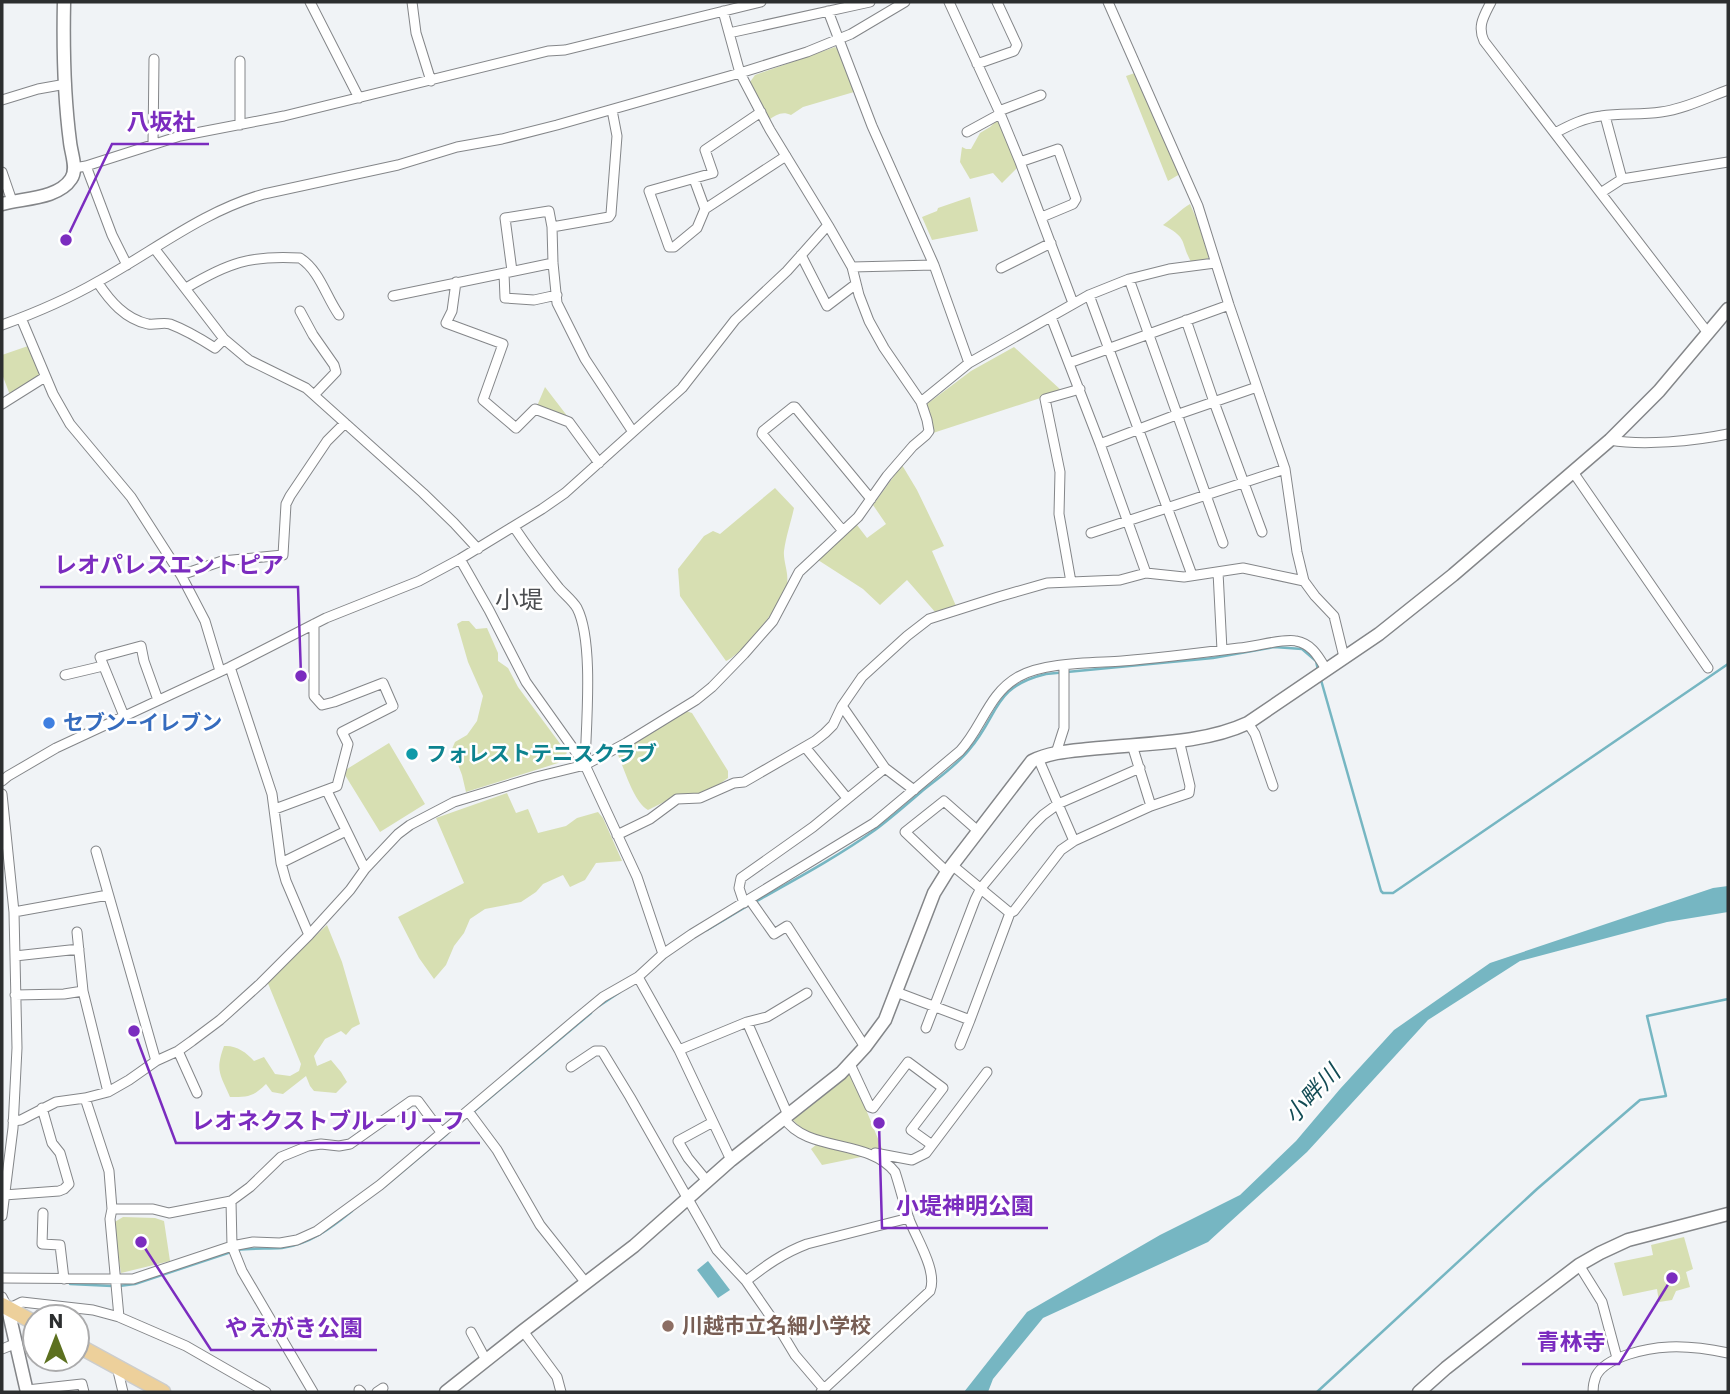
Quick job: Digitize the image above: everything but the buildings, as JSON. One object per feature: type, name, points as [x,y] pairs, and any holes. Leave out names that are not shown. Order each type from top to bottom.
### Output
[{"type":"main road","points":[[4,1304],[21,1314]]},
{"type":"main road","points":[[91,1353],[160,1391]]},
{"type":"street","points":[[64,2],[70,143],[127,265]]},
{"type":"street","points":[[310,2],[359,98]]},
{"type":"street","points":[[412,2],[416,33],[431,81]]},
{"type":"street","points":[[2,172],[7,203],[51,193],[73,177],[80,167],[180,136],[359,98],[761,2]]},
{"type":"street","points":[[729,33],[870,2]]},
{"type":"street","points":[[2,325],[43,310],[98,282],[204,217],[246,199],[513,136],[740,73],[807,52],[851,34],[905,2]]},
{"type":"street","points":[[949,2],[1020,162],[1073,303]]},
{"type":"street","points":[[977,64],[1014,51],[1017,45],[997,2]]},
{"type":"street","points":[[1108,2],[1198,206],[1285,469],[1304,581],[1334,616],[1345,657]]},
{"type":"street","points":[[1491,2],[1481,23],[1484,41],[1708,333]]},
{"type":"street","points":[[2,1130],[56,1102],[108,1091],[156,1061],[178,1051],[261,983],[404,829],[454,802],[585,765],[696,700],[712,687],[773,621],[799,572],[858,516],[887,476],[929,431],[921,402],[869,321],[852,267],[740,73],[723,11]]},
{"type":"street","points":[[828,11],[875,134],[934,265],[969,363]]},
{"type":"street","points":[[153,144],[154,59]]},
{"type":"street","points":[[240,61],[240,125]]},
{"type":"street","points":[[2,100],[66,84]]},
{"type":"street","points":[[1555,133],[1580,120],[1663,112],[1728,90]]},
{"type":"street","points":[[967,132],[999,112],[1041,95]]},
{"type":"street","points":[[552,228],[609,217],[611,214],[617,136],[612,110]]},
{"type":"street","points":[[761,112],[705,149],[713,173],[649,191],[669,247],[674,247],[697,228],[705,209],[786,156]]},
{"type":"street","points":[[1605,116],[1622,179]]},
{"type":"street","points":[[1020,162],[1058,149],[1076,199],[1073,204],[1041,217]]},
{"type":"street","points":[[1602,192],[1622,179],[1728,162]]},
{"type":"street","points":[[694,179],[705,209]]},
{"type":"street","points":[[557,295],[534,300],[505,298],[508,272],[505,218],[549,211],[552,228],[553,263],[557,295],[557,303],[585,359],[633,432]]},
{"type":"street","points":[[2,781],[56,748],[230,667],[314,624],[419,581],[478,549],[565,493],[682,388],[735,320],[761,297],[828,225]]},
{"type":"street","points":[[1001,268],[1051,243]]},
{"type":"street","points":[[155,248],[223,340],[249,359],[306,387],[423,493],[478,549]]},
{"type":"street","points":[[801,256],[827,306],[856,284]]},
{"type":"street","points":[[186,288],[215,271],[252,258],[300,258],[321,282],[330,303],[339,315]]},
{"type":"street","points":[[921,402],[969,363],[1089,295],[1129,279],[1215,262]]},
{"type":"street","points":[[393,296],[553,263]]},
{"type":"street","points":[[852,267],[934,265]]},
{"type":"street","points":[[1129,279],[1223,543]]},
{"type":"street","points":[[98,282],[110,301],[137,321],[155,325],[167,323],[215,348],[223,340]]},
{"type":"street","points":[[456,282],[452,312],[446,323],[503,344],[483,400],[516,428],[535,409],[569,422],[599,463]]},
{"type":"street","points":[[1089,295],[1192,575]]},
{"type":"street","points":[[1069,363],[1229,305]]},
{"type":"street","points":[[446,1392],[634,1246],[731,1160],[850,1064],[885,1020],[934,893],[1032,761],[1056,753],[1179,740],[1229,731],[1248,723],[1380,634],[1573,472],[1659,391],[1728,309]]},
{"type":"street","points":[[300,311],[336,372],[314,395]]},
{"type":"street","points":[[1051,317],[1080,389],[1146,573]]},
{"type":"street","points":[[21,318],[52,394],[70,424],[131,497],[181,575],[205,621],[220,671]]},
{"type":"street","points":[[1186,320],[1262,532]]},
{"type":"street","points":[[2,404],[45,377]]},
{"type":"street","points":[[1100,444],[1257,387]]},
{"type":"street","points":[[1071,582],[1059,514],[1060,471],[1045,399],[1080,389]]},
{"type":"street","points":[[844,531],[770,444],[762,434],[763,431],[795,407],[871,499]]},
{"type":"street","points":[[181,575],[222,561],[283,555],[286,504],[327,441],[345,423]]},
{"type":"street","points":[[1610,440],[1627,443],[1728,435]]},
{"type":"street","points":[[1091,533],[1285,469]]},
{"type":"street","points":[[1573,472],[1708,668]]},
{"type":"street","points":[[514,527],[574,603],[581,617],[587,671],[585,765]]},
{"type":"street","points":[[460,559],[526,682],[585,765],[636,877],[663,954]]},
{"type":"street","points":[[617,835],[650,819],[677,799],[700,798],[734,783],[744,782],[815,741],[833,725],[842,706],[862,677],[929,619],[1047,583],[1120,580],[1146,573],[1184,577],[1243,568],[1304,581]]},
{"type":"street","points":[[1218,572],[1222,650]]},
{"type":"street","points":[[275,809],[337,786],[348,744],[342,732],[393,706],[383,683],[322,705],[314,696],[314,624]]},
{"type":"street","points":[[2,1278],[64,1279],[116,1284],[232,1246],[297,1240],[317,1231],[391,1177],[593,1005],[638,977],[663,954],[692,934],[874,823],[965,745],[993,699],[1020,675],[1043,668],[1064,670],[1293,640],[1307,643],[1326,669]]},
{"type":"street","points":[[124,716],[100,657],[141,646],[158,700]]},
{"type":"street","points":[[65,676],[103,666]]},
{"type":"street","points":[[230,667],[272,794],[286,881],[309,934]]},
{"type":"street","points":[[1056,753],[1064,728],[1064,670]]},
{"type":"street","points":[[842,706],[885,768],[914,790]]},
{"type":"street","points":[[1248,723],[1255,734],[1273,786]]},
{"type":"street","points":[[960,1045],[1010,913],[1061,850],[1073,841],[1151,806],[1185,795],[1190,790],[1179,740]]},
{"type":"street","points":[[1132,745],[1151,806]]},
{"type":"street","points":[[805,747],[848,798]]},
{"type":"street","points":[[1038,758],[1073,841]]},
{"type":"street","points":[[865,1047],[787,926],[774,934],[739,888],[741,878],[803,835],[885,768]]},
{"type":"street","points":[[926,1028],[981,888],[1033,825],[1058,804],[1140,768]]},
{"type":"street","points":[[327,791],[365,869]]},
{"type":"street","points":[[2,794],[14,912],[17,1048],[13,1125],[2,1216]]},
{"type":"street","points":[[978,831],[944,801],[905,832],[1010,913]]},
{"type":"street","points":[[281,863],[346,831]]},
{"type":"street","points":[[96,851],[156,1061]]},
{"type":"street","points":[[14,912],[108,895]]},
{"type":"street","points":[[77,932],[83,991],[108,1091]]},
{"type":"street","points":[[2,940],[14,939]]},
{"type":"street","points":[[15,956],[79,949]]},
{"type":"street","points":[[638,977],[678,1050],[731,1160]]},
{"type":"street","points":[[15,995],[83,991]]},
{"type":"street","points":[[896,992],[970,1020]]},
{"type":"street","points":[[678,1050],[747,1022],[767,1017],[807,993]]},
{"type":"street","points":[[747,1022],[790,1126],[833,1145],[866,1152],[912,1160],[926,1153],[987,1072]]},
{"type":"street","points":[[178,1051],[197,1093]]},
{"type":"street","points":[[571,1067],[595,1051],[602,1051],[717,1250],[746,1281],[822,1391],[932,1289],[927,1258],[909,1218],[895,1172],[891,1166],[866,1152]]},
{"type":"street","points":[[850,1064],[870,1107],[873,1108],[908,1062],[943,1088],[911,1130],[932,1145]]},
{"type":"street","points":[[85,1098],[109,1171],[112,1209],[110,1219],[119,1317]]},
{"type":"street","points":[[112,1209],[153,1209],[169,1213],[231,1201],[281,1157],[308,1146],[350,1144],[411,1101],[418,1101],[441,1132]]},
{"type":"street","points":[[4,1195],[59,1191],[69,1184],[60,1153],[52,1143],[42,1108]]},
{"type":"street","points":[[468,1111],[497,1150],[540,1225],[586,1283]]},
{"type":"street","points":[[707,1181],[678,1141],[713,1122]]},
{"type":"street","points":[[231,1201],[232,1246],[242,1271],[313,1392]]},
{"type":"street","points":[[43,1213],[42,1244],[60,1245],[64,1279]]},
{"type":"street","points":[[1419,1392],[1449,1365],[1579,1265],[1601,1252],[1628,1240],[1728,1214]]},
{"type":"street","points":[[746,1281],[772,1261],[807,1244],[909,1218]]},
{"type":"street","points":[[1579,1265],[1602,1303],[1617,1359]]},
{"type":"street","points":[[84,1392],[82,1384],[27,1391],[17,1343],[4,1304],[22,1302],[93,1310],[119,1317],[186,1346],[266,1392]]},
{"type":"street","points":[[523,1331],[557,1377],[561,1392]]},
{"type":"street","points":[[471,1332],[486,1360]]},
{"type":"street","points":[[2,1349],[17,1343]]},
{"type":"street","points":[[1593,1392],[1595,1378],[1600,1371],[1611,1361],[1628,1355],[1667,1347],[1728,1353]]},
{"type":"street","points":[[117,1367],[123,1392]]},
{"type":"green space","points":[[835,47],[841,52],[854,92],[803,107],[791,115],[779,114],[769,120],[750,82],[755,75]]},
{"type":"green space","points":[[1135,73],[1180,174],[1168,181],[1126,76]]},
{"type":"green space","points":[[999,118],[1017,168],[1002,183],[993,173],[970,179],[960,162],[962,147],[971,149],[980,133]]},
{"type":"green space","points":[[970,197],[978,231],[932,240],[922,217],[937,211],[938,208]]},
{"type":"green space","points":[[1190,204],[1209,257],[1205,261],[1191,262],[1180,237],[1163,225]]},
{"type":"green space","points":[[28,346],[41,378],[10,395],[2,374],[2,355]]},
{"type":"green space","points":[[1014,347],[1062,391],[933,433],[927,404],[971,371]]},
{"type":"green space","points":[[545,387],[568,417],[537,406]]},
{"type":"green space","points":[[902,465],[944,546],[932,551],[956,606],[936,613],[907,580],[880,605],[863,589],[818,560],[857,525],[867,538],[886,524],[873,505]]},
{"type":"green space","points":[[775,488],[794,508],[784,551],[787,584],[779,603],[762,627],[742,649],[726,661],[680,596],[678,569],[704,536],[713,531],[720,534]]},
{"type":"green space","points":[[469,621],[476,629],[487,628],[498,653],[498,661],[508,668],[518,687],[567,753],[558,763],[466,792],[452,749],[455,742],[467,735],[477,721],[483,696],[468,662],[457,624]]},
{"type":"green space","points":[[686,711],[692,713],[728,771],[728,778],[700,794],[676,796],[648,810],[634,793],[618,755]]},
{"type":"green space","points":[[389,743],[425,804],[380,832],[345,775],[347,769]]},
{"type":"green space","points":[[507,793],[516,813],[528,809],[538,833],[566,826],[577,818],[598,812],[622,861],[596,863],[585,880],[570,887],[563,875],[543,884],[521,902],[485,909],[470,919],[446,965],[434,979],[419,958],[398,917],[464,883],[436,818]]},
{"type":"green space","points":[[327,925],[342,962],[360,1024],[346,1035],[341,1031],[325,1039],[314,1056],[317,1066],[331,1060],[347,1082],[336,1093],[314,1091],[306,1076],[283,1094],[272,1092],[266,1084],[250,1095],[230,1097],[220,1072],[224,1046],[241,1050],[254,1061],[264,1057],[275,1074],[290,1076],[299,1071],[301,1064],[267,981]]},
{"type":"green space","points":[[851,1073],[883,1151],[822,1138],[793,1120]]},
{"type":"green space","points":[[817,1144],[866,1156],[822,1165],[811,1149]]},
{"type":"green space","points":[[123,1217],[155,1218],[164,1221],[170,1261],[121,1273],[113,1223]]},
{"type":"green space","points":[[1684,1237],[1693,1269],[1686,1272],[1690,1287],[1676,1291],[1672,1300],[1659,1302],[1657,1289],[1623,1296],[1614,1263],[1653,1255],[1651,1245]]},
{"type":"water","points":[[1728,886],[1728,912],[1667,922],[1520,961],[1428,1020],[1307,1152],[1208,1242],[1043,1318],[993,1379],[988,1392],[964,1392],[1027,1312],[1160,1235],[1240,1195],[1296,1141],[1394,1030],[1490,963],[1713,888]]},
{"type":"water","points":[[708,1261],[730,1290],[718,1298],[697,1270]]},
{"type":"waterway","points":[[755,902],[816,868],[893,816],[964,756],[1006,694],[1028,680],[1046,674],[1213,658],[1274,647],[1302,649],[1316,661],[1318,670]]},
{"type":"waterway","points":[[1321,680],[1381,891],[1393,893],[1728,664]]},
{"type":"waterway","points":[[707,930],[749,905]]},
{"type":"waterway","points":[[599,1006],[620,992]]},
{"type":"waterway","points":[[1317,1392],[1537,1189],[1640,1100],[1666,1096],[1647,1016],[1728,999]]},
{"type":"waterway","points":[[473,1112],[591,1013]]},
{"type":"waterway","points":[[385,1186],[447,1134]]},
{"type":"waterway","points":[[119,1286],[135,1284],[237,1250],[282,1248],[302,1243],[328,1229],[352,1211]]},
{"type":"waterway","points":[[70,1284],[112,1286]]},
{"type":"place","name":"八坂社","points":[[66,240]]},
{"type":"place","name":"レオパレスエントピア","points":[[301,676]]},
{"type":"place","name":"セブン-イレブン","points":[[49,723]]},
{"type":"place","name":"フォレストテニスクラブ","points":[[412,754]]},
{"type":"place","name":"レオネクストブルーリーフ","points":[[134,1031]]},
{"type":"place","name":"小堤神明公園","points":[[879,1123]]},
{"type":"place","name":"やえがき公園","points":[[141,1242]]},
{"type":"place","name":"青林寺","points":[[1672,1278]]},
{"type":"place","name":"川越市立名細小学校","points":[[668,1326]]},
{"type":"district","name":"小堤","points":[[519,600]]},
{"type":"water label","name":"小畔川","points":[[1312,1094]]}]
